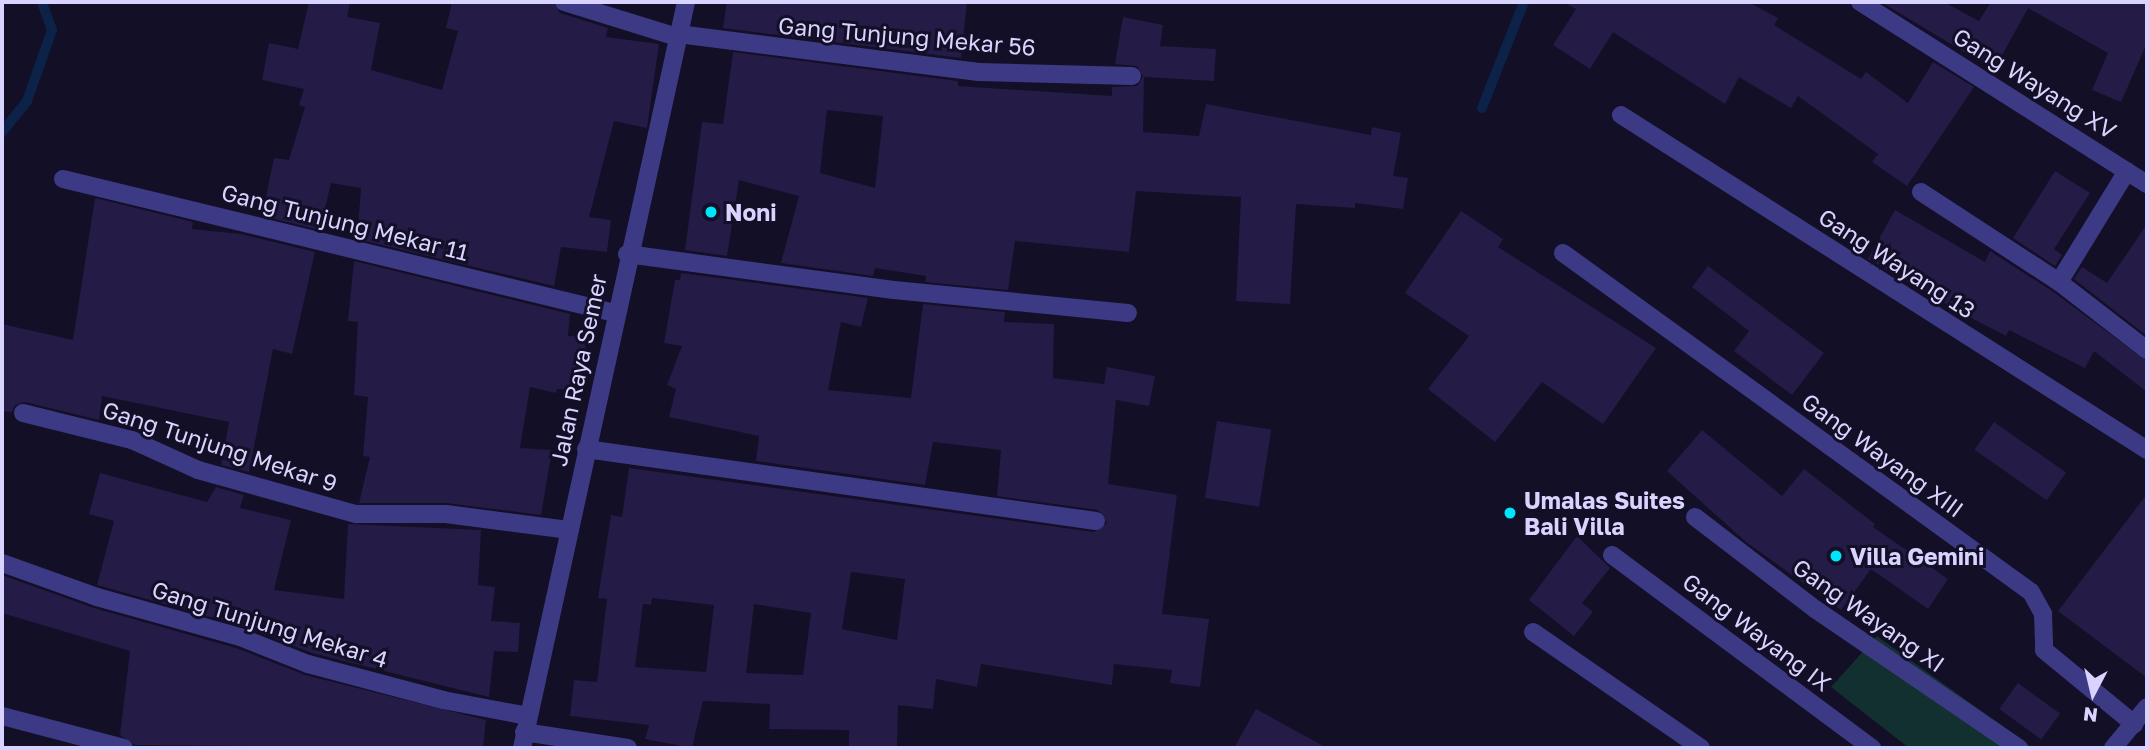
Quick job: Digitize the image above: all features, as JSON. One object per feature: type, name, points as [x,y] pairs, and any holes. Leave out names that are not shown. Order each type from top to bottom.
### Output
[{"type":"street","name":"Gang Tunjung Mekar 56","points":[[564,2],[678,36],[979,72],[1132,76]]},
{"type":"street","name":"Jalan Raya Semer","points":[[525,732],[627,254],[686,2]]},
{"type":"street","name":"Gang Wayang XV","points":[[1860,2],[2147,184]]},
{"type":"street","name":"Gang Wayang 13","points":[[1621,115],[2147,450]]},
{"type":"street","points":[[2059,282],[2127,171]]},
{"type":"street","name":"Gang Tunjung Mekar 11","points":[[64,179],[615,313]]},
{"type":"street","points":[[1921,192],[2059,282],[2147,350]]},
{"type":"street","name":"Gang Wayang XIII","points":[[1563,253],[2031,592],[2043,614],[2044,650],[2134,724]]},
{"type":"street","points":[[627,254],[894,290],[1128,313]]},
{"type":"street","name":"Gang Tunjung Mekar 9","points":[[23,413],[132,440],[198,470],[356,514],[446,514],[570,530]]},
{"type":"street","points":[[586,449],[1096,521]]},
{"type":"street","name":"Gang Wayang XI","points":[[1695,517],[1815,610],[2020,748]]},
{"type":"street","name":"Gang Wayang IX","points":[[1612,555],[1872,748]]},
{"type":"street","name":"Gang Tunjung Mekar 4","points":[[2,563],[108,600],[240,637],[307,664],[443,700],[525,732],[628,748]]},
{"type":"street","points":[[1533,632],[1701,748]]},
{"type":"street","points":[[2113,748],[2147,707]]},
{"type":"street","points":[[2,716],[124,748]]},
{"type":"green space","points":[[1877,636],[2033,748],[1909,748],[1831,687]]},
{"type":"building","points":[[309,2],[350,2],[347,17],[380,23],[371,70],[442,90],[458,31],[446,28],[452,2],[553,2],[560,13],[608,28],[606,37],[659,44],[647,128],[614,121],[589,217],[611,220],[607,252],[561,247],[554,286],[357,239],[361,188],[331,183],[320,230],[262,216],[274,158],[289,160],[305,107],[299,105],[304,89],[262,80],[269,43],[298,49]]},
{"type":"building","points":[[727,2],[967,2],[961,58],[723,28]]},
{"type":"building","points":[[1564,2],[1748,2],[1778,18],[1774,25],[1861,79],[1866,72],[1908,103],[1933,62],[1974,87],[1907,186],[1872,162],[1878,154],[1798,96],[1791,108],[1739,77],[1725,104],[1613,32],[1590,69],[1553,45],[1576,9]]},
{"type":"building","points":[[1881,2],[1944,2],[1979,21],[1991,2],[2147,2],[2147,43],[2121,102],[2092,90],[2108,53],[2028,8],[1994,70]]},
{"type":"building","points":[[1123,17],[1163,25],[1160,46],[1216,49],[1214,81],[1144,77],[1143,132],[1199,136],[1206,104],[1371,135],[1372,127],[1401,133],[1393,176],[1408,178],[1403,209],[1355,203],[1355,208],[1296,204],[1290,304],[1236,301],[1241,197],[1136,191],[1129,252],[1015,241],[1008,290],[925,282],[926,276],[875,268],[873,276],[781,263],[799,196],[739,180],[727,256],[685,250],[702,122],[723,124],[733,52],[958,81],[958,86],[1112,96],[1112,87],[1137,86],[1143,77],[1137,66],[1115,64]],"holes":[[[827,110],[883,116],[875,188],[820,173]]]},
{"type":"building","points":[[2055,171],[2090,193],[2054,249],[2062,255],[2055,266],[2013,238]]},
{"type":"building","points":[[95,198],[193,222],[192,229],[241,234],[315,252],[292,354],[273,349],[249,472],[221,465],[229,422],[102,396],[99,420],[25,402],[15,405],[12,412],[2,411],[2,324],[73,340]]},
{"type":"building","points":[[1895,210],[1985,262],[1990,251],[2052,291],[2147,361],[2147,392],[2094,351],[2085,368],[2009,330],[2006,336],[1868,259]]},
{"type":"building","points":[[1461,211],[1503,239],[1498,247],[1656,348],[1603,424],[1542,382],[1495,442],[1428,389],[1469,336],[1405,293]]},
{"type":"building","points":[[2147,224],[2147,336],[2074,279],[2082,267],[2107,283]]},
{"type":"building","points":[[354,261],[570,314],[568,336],[586,337],[583,390],[557,389],[556,393],[530,387],[520,448],[552,450],[541,515],[446,503],[359,503],[370,457],[363,456],[368,397],[354,395],[358,322],[348,321]]},
{"type":"building","points":[[1708,266],[1824,353],[1792,395],[1734,351],[1749,331],[1692,287]]},
{"type":"building","points":[[681,273],[868,298],[861,327],[841,322],[828,390],[911,398],[923,304],[1005,312],[1004,322],[1054,324],[1053,378],[1104,384],[1107,367],[1155,376],[1149,406],[1116,400],[1108,484],[1177,495],[1162,614],[1209,619],[1200,687],[1170,683],[1172,670],[1114,664],[1112,685],[981,664],[977,687],[936,679],[933,709],[898,705],[897,748],[849,748],[849,730],[769,729],[770,704],[703,701],[692,748],[645,739],[649,725],[570,716],[574,680],[597,682],[607,599],[598,598],[611,515],[622,517],[629,468],[1094,532],[1107,523],[1098,510],[997,496],[1001,450],[933,442],[925,485],[756,461],[759,436],[669,417],[676,389],[667,385],[682,346],[664,343],[675,280],[680,280]],"holes":[[[851,572],[905,579],[897,640],[842,629]],[[652,598],[714,605],[706,672],[635,667],[643,604],[651,605]],[[754,604],[811,613],[803,675],[746,673]]]},
{"type":"building","points":[[1217,421],[1271,430],[1259,507],[1205,498]]},
{"type":"building","points":[[1994,422],[2066,472],[2047,500],[1974,450]]},
{"type":"building","points":[[1702,430],[1782,496],[1804,469],[1875,524],[1873,527],[1948,579],[1928,609],[1871,569],[1841,610],[1746,542],[1667,471]]},
{"type":"building","points":[[100,473],[207,502],[216,487],[244,495],[240,508],[291,520],[274,590],[344,599],[348,524],[481,530],[478,585],[495,587],[491,621],[520,623],[518,652],[494,651],[489,697],[312,653],[243,626],[97,585],[114,521],[89,514]]},
{"type":"building","points":[[2147,494],[2147,678],[2058,611]]},
{"type":"building","points":[[1577,536],[1610,568],[1582,603],[1593,612],[1574,636],[1529,600]]},
{"type":"building","points":[[2,575],[94,608],[236,648],[305,675],[486,720],[483,748],[135,745],[120,735],[130,651],[2,613]]},
{"type":"building","points":[[2018,683],[2060,714],[2041,739],[1999,709]]},
{"type":"building","points":[[1256,709],[1327,748],[1234,748]]},
{"type":"waterway","points":[[2,132],[27,101],[52,30],[42,2]]},
{"type":"waterway","points":[[1482,108],[1524,2]]},
{"type":"place","name":"Noni","points":[[711,212]]},
{"type":"place","name":"Umalas Suites Bali Villa","points":[[1510,513]]},
{"type":"place","name":"Villa Gemini","points":[[1836,556]]}]
